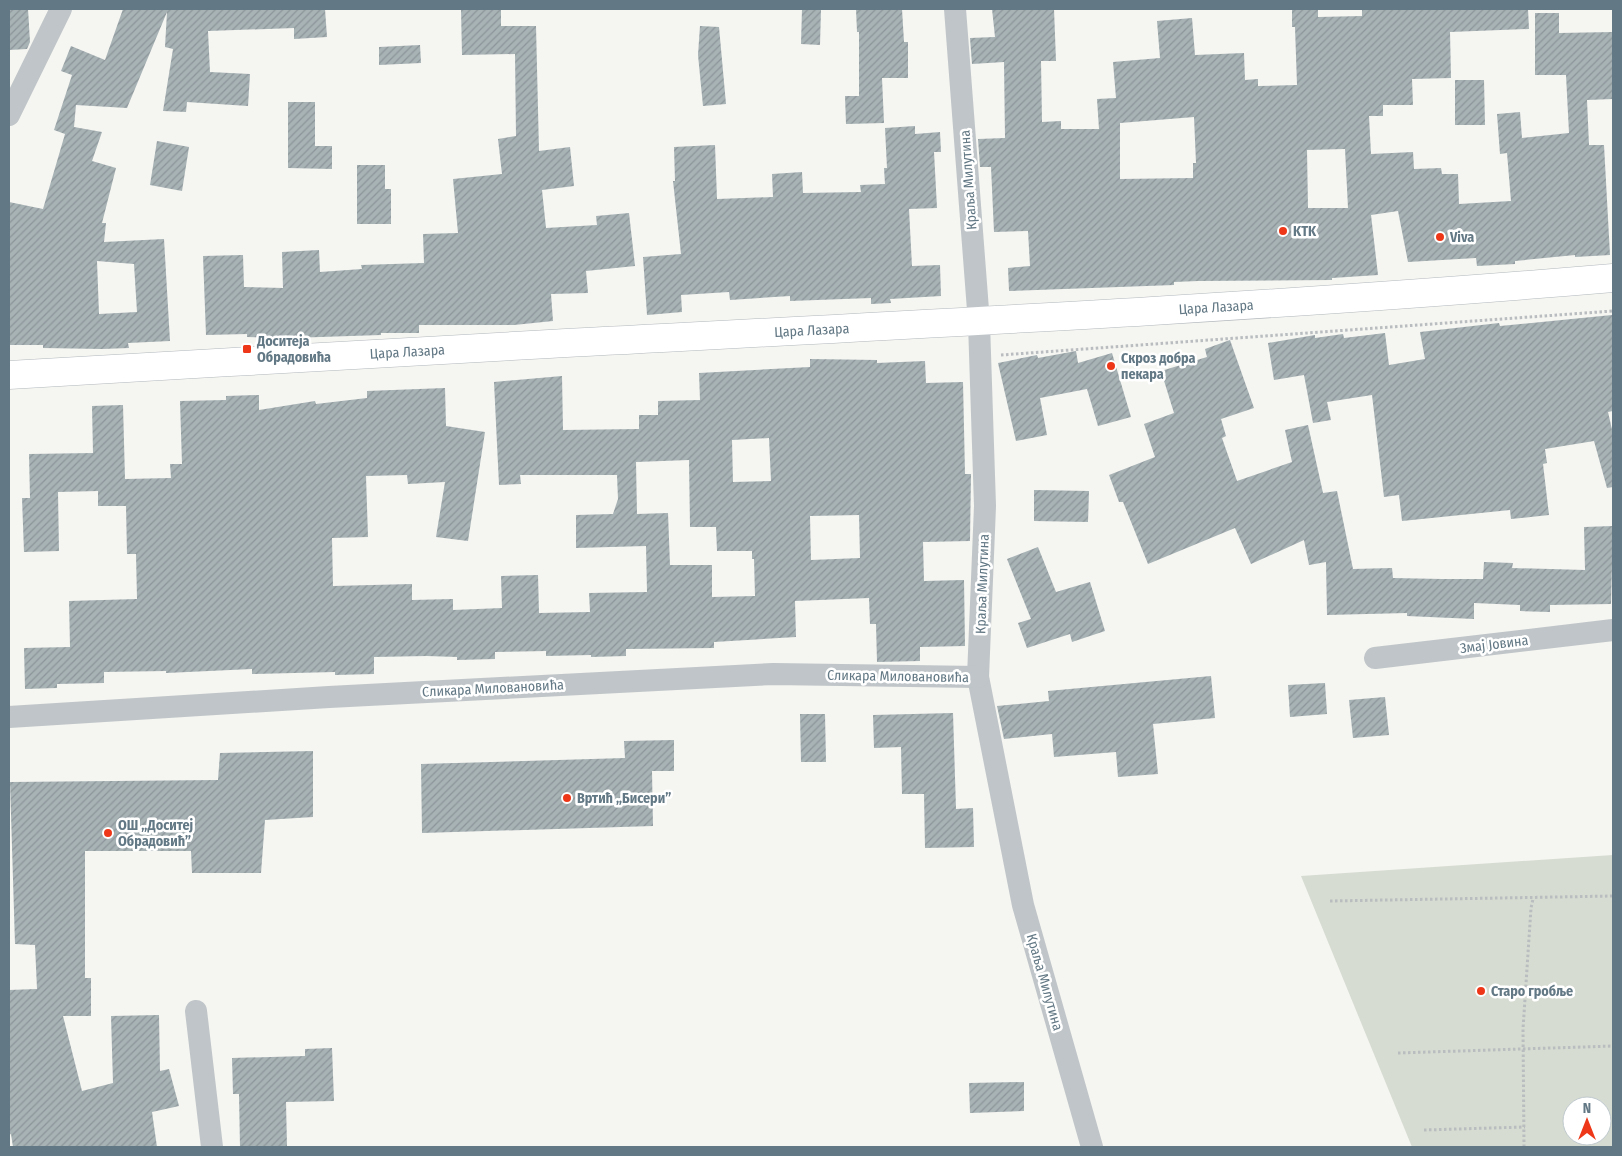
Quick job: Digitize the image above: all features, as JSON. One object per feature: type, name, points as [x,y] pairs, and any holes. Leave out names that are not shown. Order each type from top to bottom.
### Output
[{"type":"main road","name":"Цара Лазара","points":[[9,375],[979,322],[1478,289],[1613,278]]},
{"type":"street","points":[[9,114],[61,9]]},
{"type":"street","name":"Краља Милутина","points":[[955,9],[979,322],[985,506],[978,677],[1023,905],[1092,1147]]},
{"type":"street","name":"Змај Јовина","points":[[1375,658],[1613,630]]},
{"type":"street","name":"Сликара Миловановића","points":[[9,717],[329,696],[773,674],[978,677]]},
{"type":"street","points":[[196,1011],[212,1147]]},
{"type":"path","points":[[980,356],[1613,311]]},
{"type":"path","points":[[1330,901],[1533,899],[1613,896]]},
{"type":"path","points":[[1524,1147],[1523,1049],[1530,908],[1533,899]]},
{"type":"path","points":[[1398,1053],[1613,1046]]},
{"type":"path","points":[[1424,1130],[1525,1127]]},
{"type":"shaded area","name":"Старо гробље","points":[[1613,855],[1613,1147],[1412,1147],[1301,876]]},
{"type":"building","points":[[9,9],[28,9],[30,42],[27,49],[9,50]]},
{"type":"building","points":[[123,9],[325,9],[327,37],[294,39],[294,28],[208,31],[210,72],[250,74],[248,106],[187,102],[186,112],[163,111],[173,49],[165,47],[167,12],[127,108],[76,105],[74,127],[102,132],[92,161],[116,168],[102,223],[106,223],[104,242],[164,239],[170,341],[128,343],[129,348],[102,349],[43,348],[43,345],[9,345],[9,202],[43,209],[65,134],[54,130],[72,75],[61,71],[71,46],[105,60]],"holes":[[[97,261],[134,264],[137,312],[99,314]]]},
{"type":"building","points":[[461,9],[501,9],[501,26],[536,26],[539,151],[570,147],[574,186],[542,190],[546,228],[597,225],[596,216],[629,213],[635,266],[586,271],[588,293],[551,294],[553,321],[514,325],[419,325],[419,333],[381,333],[381,335],[290,338],[247,337],[247,334],[206,335],[203,256],[243,255],[244,287],[283,288],[282,252],[319,250],[320,272],[362,269],[361,265],[424,263],[423,234],[458,233],[453,179],[502,174],[498,139],[516,136],[515,54],[462,55]]},
{"type":"building","points":[[802,9],[821,9],[820,45],[801,44]]},
{"type":"building","points":[[856,9],[902,9],[904,42],[908,42],[908,78],[882,78],[884,123],[846,124],[845,96],[859,96],[859,32],[857,32]]},
{"type":"building","points":[[992,9],[1054,9],[1056,61],[1041,61],[1042,122],[1061,121],[1061,129],[1099,129],[1097,99],[1116,98],[1113,62],[1160,58],[1157,21],[1192,18],[1195,55],[1244,53],[1245,80],[1258,79],[1258,86],[1297,85],[1295,27],[1292,27],[1292,9],[1318,9],[1318,17],[1362,16],[1362,9],[1528,9],[1529,29],[1450,32],[1451,78],[1412,79],[1413,105],[1383,105],[1383,116],[1369,116],[1371,154],[1413,152],[1414,169],[1441,168],[1442,174],[1458,174],[1459,204],[1511,201],[1507,153],[1500,154],[1497,114],[1520,112],[1522,138],[1569,133],[1566,75],[1535,75],[1535,13],[1559,13],[1559,33],[1613,32],[1613,99],[1587,100],[1589,145],[1604,145],[1610,255],[1575,257],[1575,255],[1515,261],[1515,264],[1477,266],[1476,258],[1408,262],[1398,211],[1371,215],[1378,275],[1332,278],[1332,280],[1198,281],[1174,282],[1174,285],[1009,291],[1008,268],[1030,266],[1028,231],[994,232],[991,167],[980,167],[978,139],[1005,138],[1004,62],[972,64],[970,38],[995,37]],"holes":[[[1194,117],[1196,163],[1193,163],[1193,178],[1120,179],[1120,123]],[[1345,149],[1348,208],[1308,208],[1307,150]]]},
{"type":"building","points":[[700,26],[719,27],[726,104],[703,106],[698,55]]},
{"type":"building","points":[[420,45],[421,63],[379,65],[379,47]]},
{"type":"building","points":[[1455,80],[1484,80],[1485,125],[1455,125]]},
{"type":"building","points":[[288,102],[315,102],[315,146],[332,146],[332,169],[288,168]]},
{"type":"building","points":[[915,126],[915,134],[940,132],[941,152],[934,152],[937,208],[909,209],[912,266],[940,265],[941,296],[890,299],[891,303],[871,304],[871,298],[790,301],[790,296],[730,300],[729,292],[681,295],[682,312],[647,315],[643,257],[681,254],[673,181],[675,181],[674,147],[715,145],[717,199],[773,197],[772,174],[802,172],[803,193],[861,192],[860,185],[885,184],[884,168],[887,168],[885,128]]},
{"type":"building","points":[[157,141],[189,147],[182,191],[150,185]]},
{"type":"building","points":[[357,165],[385,165],[385,189],[391,189],[391,224],[357,224]]},
{"type":"building","points":[[1612,315],[1613,411],[1608,412],[1613,434],[1613,487],[1607,488],[1594,441],[1545,449],[1547,463],[1543,464],[1549,515],[1511,519],[1510,510],[1402,521],[1399,495],[1384,497],[1372,395],[1327,402],[1331,420],[1313,423],[1304,375],[1274,380],[1268,343],[1315,335],[1315,338],[1343,334],[1344,338],[1385,333],[1389,365],[1425,359],[1420,332],[1499,323],[1500,326]]},
{"type":"building","points":[[1230,340],[1254,408],[1221,419],[1226,436],[1222,438],[1237,481],[1292,462],[1285,430],[1308,425],[1323,493],[1337,491],[1353,569],[1392,568],[1393,578],[1442,579],[1483,579],[1484,562],[1513,563],[1512,568],[1585,570],[1584,527],[1613,526],[1611,604],[1550,605],[1550,612],[1520,611],[1520,605],[1474,603],[1474,619],[1407,616],[1407,613],[1327,615],[1326,562],[1309,565],[1304,540],[1251,564],[1235,528],[1148,564],[1123,502],[1119,502],[1109,475],[1155,457],[1144,424],[1174,413],[1161,371],[1207,357],[1205,349]]},
{"type":"building","points":[[1076,351],[1078,363],[1112,353],[1131,417],[1098,426],[1087,389],[1040,398],[1047,435],[1016,441],[998,363],[1037,355],[1038,358]]},
{"type":"building","points":[[810,359],[877,360],[877,363],[925,361],[926,383],[963,382],[965,474],[971,474],[970,541],[923,542],[924,581],[964,580],[965,646],[920,647],[920,661],[877,662],[876,624],[870,624],[869,598],[795,601],[796,637],[714,642],[714,648],[626,649],[626,656],[591,657],[591,655],[546,656],[546,651],[495,652],[495,659],[457,660],[457,657],[427,656],[374,657],[374,674],[335,675],[335,672],[252,674],[252,669],[166,673],[166,671],[104,672],[104,683],[57,684],[57,688],[25,689],[24,648],[70,647],[69,601],[137,599],[136,554],[127,554],[126,506],[98,506],[98,491],[58,492],[59,551],[24,552],[22,498],[30,498],[29,454],[93,453],[92,406],[123,405],[125,479],[171,478],[170,464],[182,464],[180,401],[226,400],[226,396],[259,395],[259,410],[315,401],[316,404],[367,398],[367,391],[445,388],[446,426],[485,432],[468,541],[436,537],[445,482],[408,484],[407,475],[366,476],[368,537],[332,538],[333,586],[412,584],[412,600],[453,599],[453,610],[502,608],[501,576],[538,575],[539,613],[590,612],[589,593],[647,592],[646,546],[576,548],[576,515],[613,514],[618,499],[617,475],[520,475],[521,484],[499,485],[494,382],[562,376],[563,430],[639,429],[639,415],[658,415],[658,401],[700,400],[699,373],[810,367]],"holes":[[[769,438],[771,481],[733,482],[732,440]],[[689,460],[690,527],[716,527],[717,551],[752,551],[755,596],[712,597],[712,565],[670,565],[668,513],[637,514],[636,462]],[[859,515],[860,558],[811,560],[810,516]]]},
{"type":"building","points":[[1034,490],[1089,491],[1088,522],[1034,521]]},
{"type":"building","points":[[1038,547],[1056,592],[1090,582],[1105,631],[1072,642],[1070,634],[1027,648],[1018,623],[1031,619],[1007,559]]},
{"type":"building","points":[[1211,676],[1215,718],[1153,724],[1158,774],[1118,777],[1116,752],[1054,757],[1052,734],[1004,739],[997,706],[1049,701],[1048,691]]},
{"type":"building","points":[[1325,683],[1327,714],[1290,717],[1288,685]]},
{"type":"building","points":[[1385,697],[1389,735],[1353,738],[1349,700]]},
{"type":"building","points":[[953,713],[956,809],[973,808],[974,847],[925,848],[924,794],[902,794],[901,747],[874,748],[873,715]]},
{"type":"building","points":[[800,714],[825,714],[826,762],[801,762]]},
{"type":"building","name":"Вртић „Бисери”","points":[[674,740],[674,771],[652,771],[653,826],[422,833],[421,764],[625,758],[624,741]]},
{"type":"building","points":[[313,751],[313,817],[265,820],[261,873],[192,873],[191,851],[85,851],[85,978],[91,978],[91,1016],[63,1016],[82,1091],[113,1083],[111,1016],[159,1015],[160,1071],[169,1069],[179,1106],[152,1112],[157,1147],[13,1147],[11,1134],[9,1135],[9,990],[37,989],[35,945],[15,944],[10,782],[218,780],[220,753]]},
{"type":"building","points":[[332,1048],[334,1101],[286,1102],[287,1146],[240,1147],[239,1094],[233,1094],[232,1058],[305,1056],[305,1049]]},
{"type":"building","points":[[1024,1082],[1024,1111],[970,1113],[969,1083]]},
{"type":"place","name":"KTK","points":[[1283,231]]},
{"type":"place","name":"Viva","points":[[1440,237]]},
{"type":"place","name":"Доситеја Обрадовића","points":[[247,349]]},
{"type":"place","name":"Скроз добра пекара","points":[[1111,366]]},
{"type":"place","name":"Вртић „Бисери”","points":[[567,798]]},
{"type":"place","name":"ОШ „Доситеј Обрадовић”","points":[[108,833]]},
{"type":"place","name":"Старо гробље","points":[[1481,991]]}]
